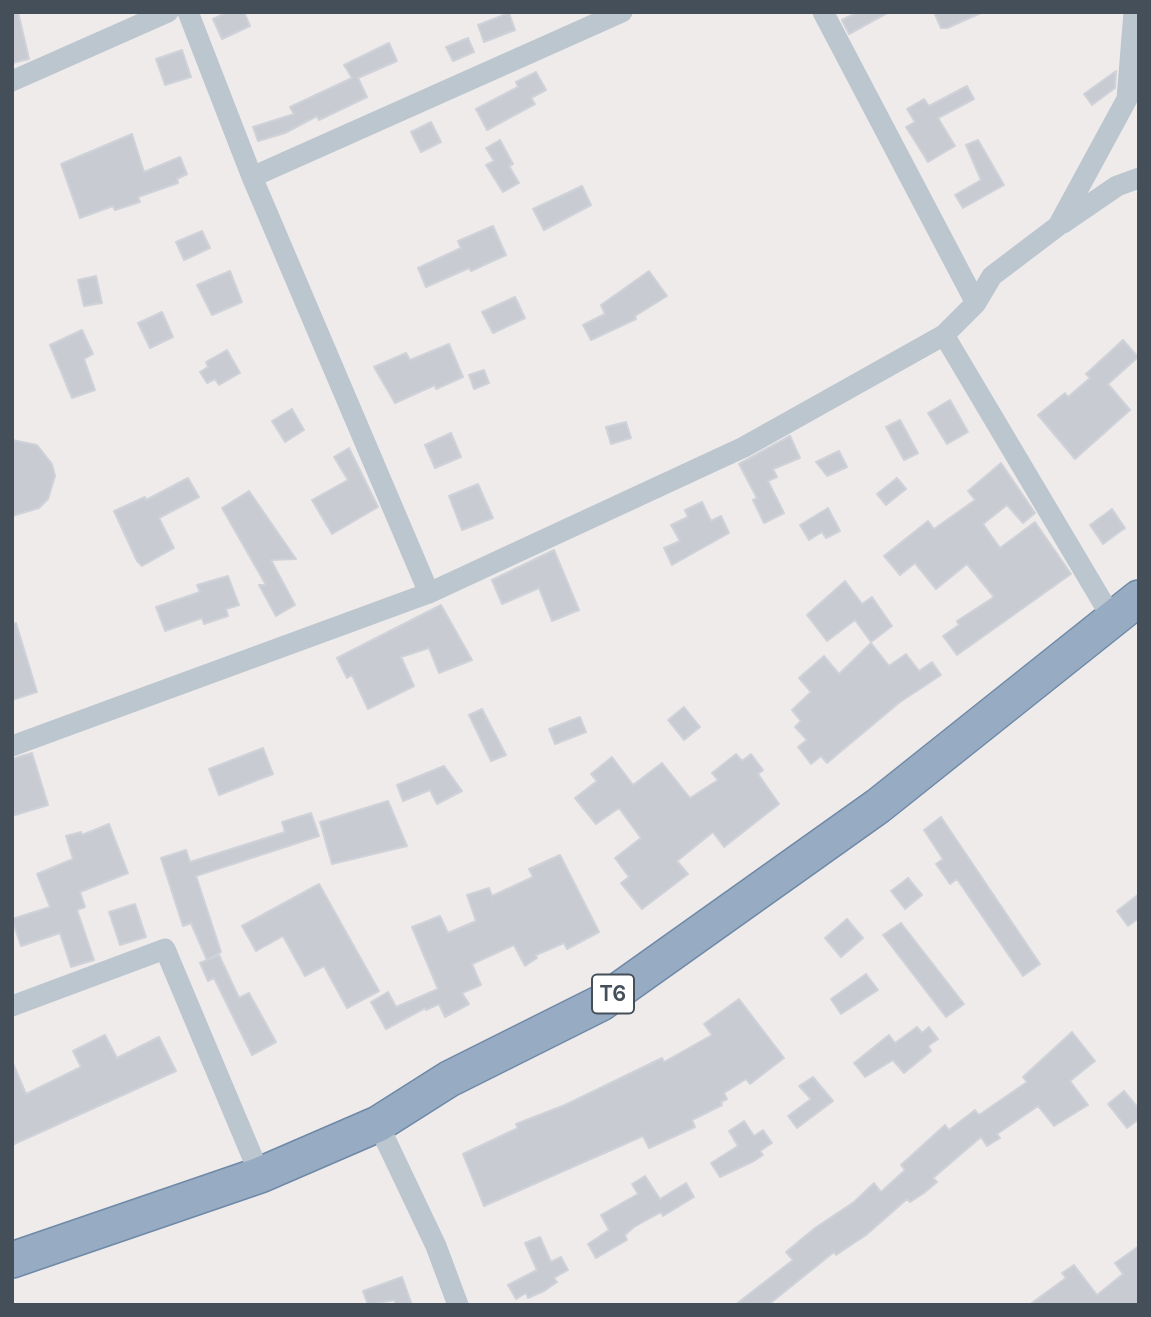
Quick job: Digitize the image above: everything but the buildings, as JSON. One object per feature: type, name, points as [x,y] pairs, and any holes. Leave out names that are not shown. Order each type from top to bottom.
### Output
[{"type":"highway","name":"T6","points":[[12,1260],[260,1175],[378,1124],[449,1079],[601,1003],[878,806],[1125,608]]},
{"type":"street","points":[[12,81],[167,12]]},
{"type":"street","points":[[188,12],[252,177],[429,593]]},
{"type":"street","points":[[252,177],[622,12]]},
{"type":"street","points":[[823,12],[976,303]]},
{"type":"street","points":[[1058,226],[1126,99],[1134,12]]},
{"type":"street","points":[[12,746],[429,593],[744,447],[944,335],[976,303],[992,276],[1117,186],[1139,178]]},
{"type":"street","points":[[944,335],[1125,608]]},
{"type":"street","points":[[12,1006],[165,949],[260,1175]]},
{"type":"street","points":[[378,1124],[436,1246],[458,1305]]}]
